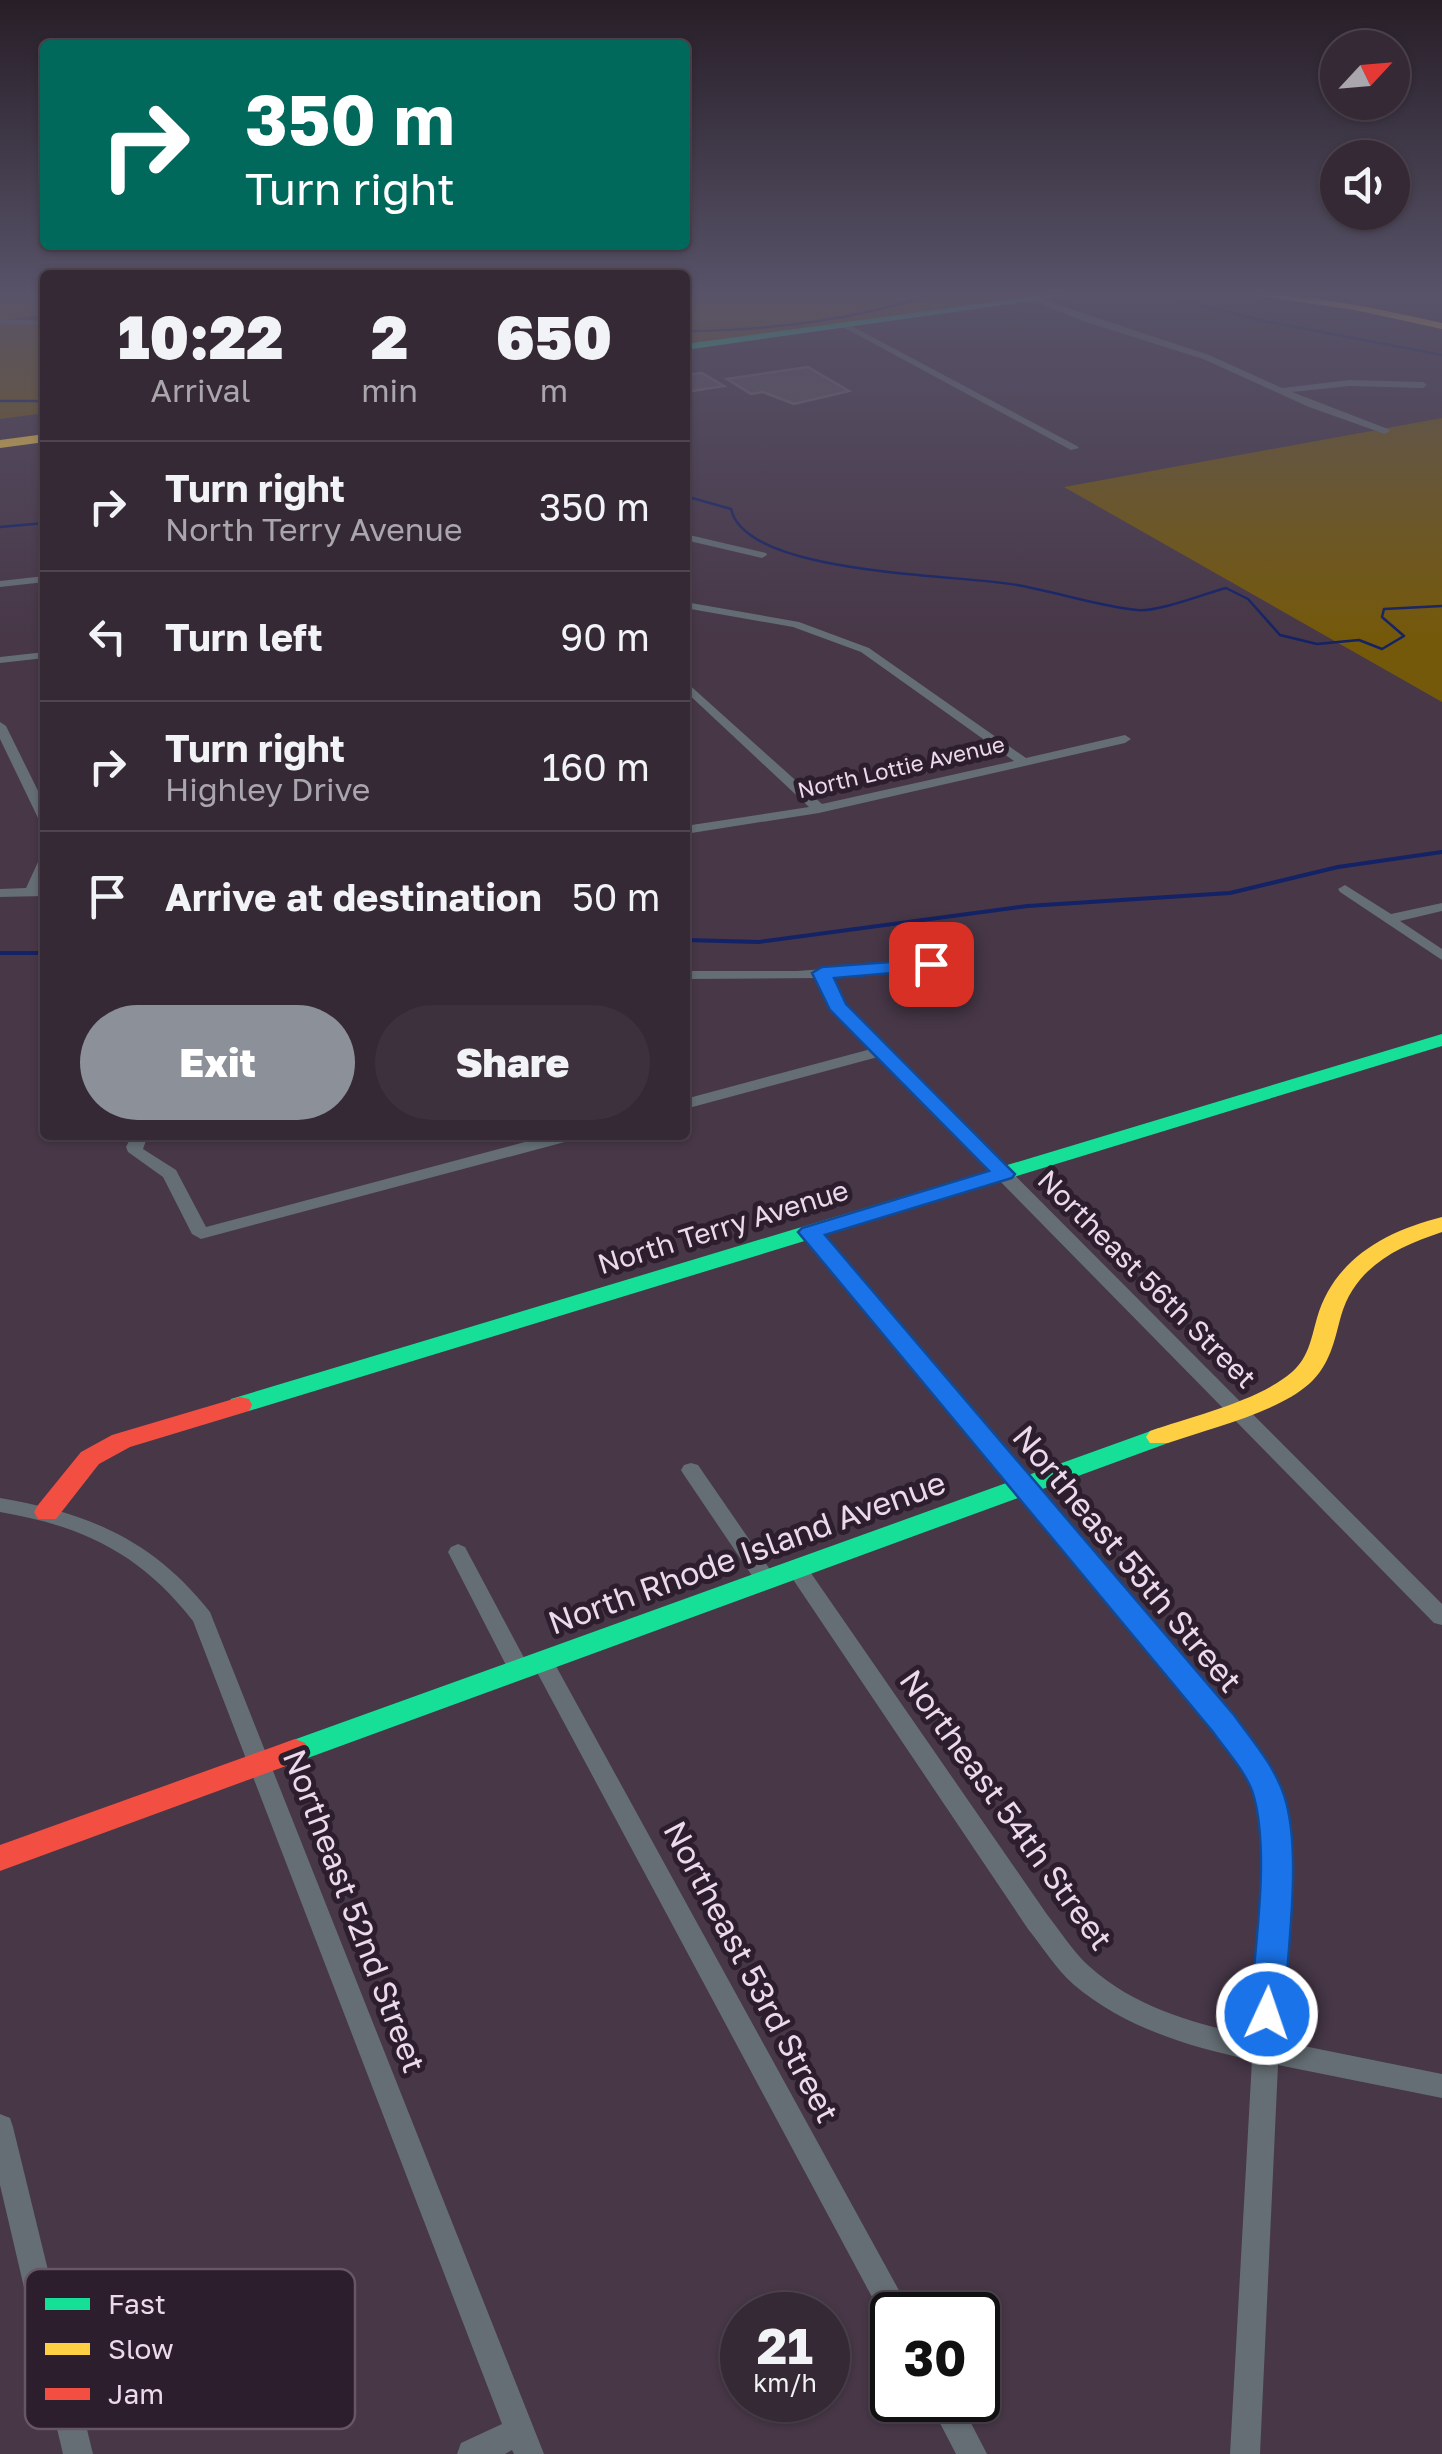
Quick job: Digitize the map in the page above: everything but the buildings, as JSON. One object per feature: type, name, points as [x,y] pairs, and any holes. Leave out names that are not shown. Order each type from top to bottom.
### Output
[{"type":"main road","points":[[0,444],[40,439]]},
{"type":"main road","name":"North Terry Avenue","points":[[47,1512],[90,1458],[121,1441],[1442,1040]]},
{"type":"main road","name":"North Rhode Island Avenue","points":[[0,1858],[1238,1411],[1300,1382],[1320,1361],[1336,1297],[1359,1265],[1384,1246],[1442,1224]]},
{"type":"street","points":[[1001,409],[1074,448]]},
{"type":"street","points":[[1327,409],[1385,431]]},
{"type":"street","points":[[690,538],[762,555]]},
{"type":"street","points":[[0,584],[40,580]]},
{"type":"street","points":[[690,606],[774,619],[866,650],[1024,762]]},
{"type":"street","points":[[0,660],[40,656]]},
{"type":"street","points":[[690,690],[820,808]]},
{"type":"street","points":[[0,726],[40,808]]},
{"type":"street","name":"North Lottie Avenue","points":[[690,829],[820,808],[1126,738]]},
{"type":"street","points":[[1345,889],[1442,956]]},
{"type":"street","points":[[0,893],[38,891]]},
{"type":"street","points":[[1389,919],[1442,907]]},
{"type":"street","points":[[690,976],[822,973],[931,964]]},
{"type":"street","name":"Northeast 56th Street","points":[[822,973],[837,1006],[880,1051],[1442,1617]]},
{"type":"street","points":[[690,1103],[880,1051]]},
{"type":"street","points":[[138,1144],[164,1167],[201,1234],[551,1140]]},
{"type":"street","name":"Northeast 55th Street","points":[[810,1232],[1235,1738],[1270,1796],[1276,1842],[1245,2454]]},
{"type":"street","points":[[691,1470],[766,1580]]},
{"type":"street","name":"Northeast 52nd Street","points":[[0,1505],[47,1512],[114,1536],[146,1556],[188,1597],[214,1645],[524,2442]]},
{"type":"street","name":"Northeast 53rd Street","points":[[458,1552],[531,1666],[884,2292]]},
{"type":"street","name":"Northeast 54th Street","points":[[796,1569],[1037,1921],[1081,1974],[1138,2012],[1199,2036],[1442,2086]]},
{"type":"street","points":[[0,2127],[34,2269]]},
{"type":"street","points":[[955,2422],[972,2454]]},
{"type":"street","points":[[72,2429],[78,2454]]},
{"type":"street","points":[[472,2454],[524,2442]]},
{"type":"shaded area","points":[[0,409],[40,409],[40,414],[0,419]]},
{"type":"shaded area","points":[[1442,418],[1442,702],[1064,487]]},
{"type":"waterway","points":[[690,497],[731,509],[745,531],[774,548],[858,568],[1017,585],[1137,610],[1169,606],[1226,588],[1248,599],[1280,635],[1317,644],[1359,640],[1382,649],[1404,636],[1382,617],[1384,609],[1442,606]]},
{"type":"waterway","points":[[0,527],[40,523]]},
{"type":"waterway","points":[[690,940],[759,942],[1028,906],[1230,893],[1338,867],[1442,852]]},
{"type":"waterway","points":[[0,953],[40,953]]},
{"type":"traffic: fast","points":[[240,1405],[1442,1040]]},
{"type":"traffic: fast","points":[[295,1751],[1159,1437]]},
{"type":"traffic: slow","points":[[0,444],[40,439]]},
{"type":"traffic: slow","points":[[1159,1437],[1280,1393],[1299,1379],[1319,1354],[1335,1300],[1353,1271],[1387,1246],[1442,1224]]},
{"type":"traffic: jam","points":[[47,1512],[90,1458],[121,1441],[240,1405]]},
{"type":"traffic: jam","points":[[0,1858],[295,1751]]},
{"type":"route","points":[[931,964],[822,973],[837,1006],[1004,1174],[810,1232],[1224,1724],[1260,1775],[1270,1796],[1276,1842],[1267,2014]]}]
